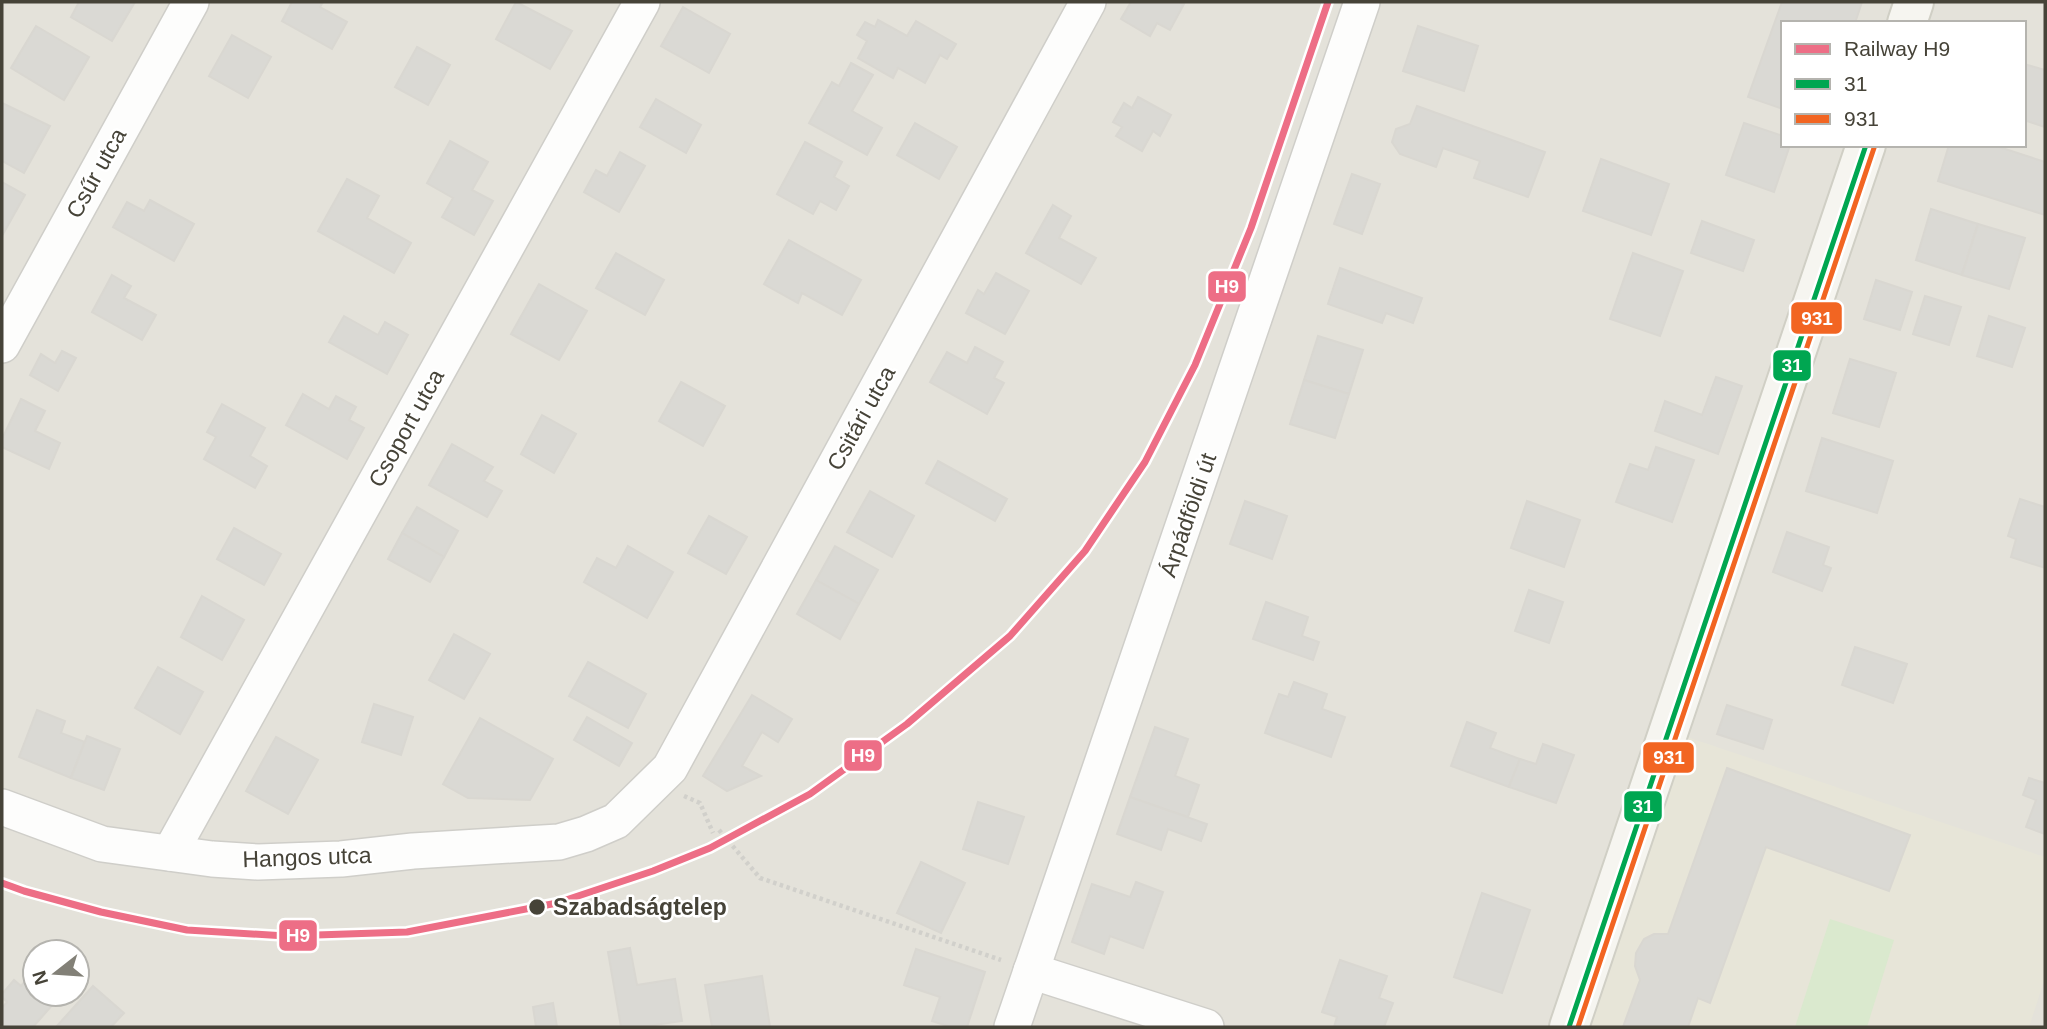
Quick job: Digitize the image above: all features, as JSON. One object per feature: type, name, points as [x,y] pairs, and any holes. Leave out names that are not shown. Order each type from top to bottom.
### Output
[{"type":"street","name":"Csűr utca","points":[[2,345],[191,2]]},
{"type":"street","name":"Csoport utca","points":[[170,853],[642,2]]},
{"type":"street","name":"Csitári utca","points":[[616,821],[670,768],[1088,2]]},
{"type":"street","name":"Árpádföldi út","points":[[1012,1027],[1362,2]]},
{"type":"street","points":[[1908,21],[1914,2]]},
{"type":"street","points":[[1569,1027],[1865,147]]},
{"type":"street","name":"Hangos utca","points":[[2,807],[102,844],[258,862],[341,859],[413,851],[559,842],[616,821]]},
{"type":"street","points":[[1031,971],[1206,1027]]},
{"type":"path","points":[[700,803],[713,833]]},
{"type":"path","points":[[719,830],[760,878],[1031,971]]},
{"type":"shaded area","points":[[2,2],[2045,2],[2045,1027],[2,1027]]},
{"type":"shaded area","points":[[1675,733],[2045,857],[2045,978],[2029,1027],[1577,1027]]},
{"type":"green space","points":[[1830,919],[1894,940],[1867,1027],[1795,1027]]},
{"type":"building","points":[[79,2],[135,2],[112,41],[71,17]]},
{"type":"building","points":[[292,2],[323,2],[320,7],[347,22],[332,49],[282,21]]},
{"type":"building","points":[[516,2],[572,31],[550,69],[496,39]]},
{"type":"building","points":[[1131,2],[1184,4],[1170,30],[1157,23],[1150,36],[1121,19]]},
{"type":"building","points":[[1782,2],[1862,2],[1856,21],[1781,21],[1781,108],[1748,97]]},
{"type":"building","points":[[683,7],[730,34],[709,73],[661,46]]},
{"type":"building","points":[[878,20],[907,36],[916,21],[956,44],[947,59],[940,55],[925,83],[898,68],[893,78],[858,58],[867,41],[857,35],[865,22],[875,27]]},
{"type":"building","points":[[36,26],[89,57],[64,100],[11,68]]},
{"type":"building","points":[[1418,26],[1478,46],[1464,91],[1403,71]]},
{"type":"building","points":[[232,35],[271,57],[248,98],[209,76]]},
{"type":"building","points":[[417,47],[450,65],[428,105],[395,87]]},
{"type":"building","points":[[851,63],[873,75],[852,111],[882,128],[867,155],[809,123],[832,82],[839,86]]},
{"type":"building","points":[[2026,65],[2045,70],[2045,127],[2026,121]]},
{"type":"building","points":[[1138,97],[1171,115],[1160,136],[1153,131],[1142,151],[1116,136],[1122,127],[1113,122],[1124,103],[1132,108]]},
{"type":"building","points":[[656,99],[701,125],[686,153],[640,127]]},
{"type":"building","points":[[2,103],[50,126],[24,173],[2,161]]},
{"type":"building","points":[[1417,106],[1545,152],[1528,197],[1474,178],[1480,161],[1443,148],[1436,167],[1400,154],[1392,142],[1396,129],[1410,124]]},
{"type":"building","points":[[915,123],[957,147],[939,179],[897,155]]},
{"type":"building","points":[[1744,123],[1781,135],[1781,147],[1789,147],[1774,192],[1726,175]]},
{"type":"building","points":[[450,141],[488,162],[472,190],[493,201],[474,235],[442,217],[453,198],[427,183]]},
{"type":"building","points":[[805,142],[842,162],[834,177],[849,186],[836,210],[820,201],[813,214],[777,194]]},
{"type":"building","points":[[1948,147],[1999,147],[2045,162],[2045,215],[1938,181]]},
{"type":"building","points":[[620,152],[645,166],[619,212],[584,192],[596,170],[607,176]]},
{"type":"building","points":[[1601,159],[1669,184],[1651,235],[1583,211]]},
{"type":"building","points":[[1352,174],[1380,184],[1362,234],[1334,224]]},
{"type":"building","points":[[347,179],[379,196],[367,218],[411,243],[394,273],[318,231]]},
{"type":"building","points":[[2,182],[25,195],[2,236]]},
{"type":"building","points":[[150,200],[194,224],[174,261],[113,227],[127,202],[144,211]]},
{"type":"building","points":[[1053,205],[1071,216],[1059,238],[1096,258],[1081,284],[1026,253]]},
{"type":"building","points":[[1931,209],[1978,224],[1962,275],[1916,260]]},
{"type":"building","points":[[1702,221],[1754,240],[1743,271],[1691,253]]},
{"type":"building","points":[[1978,224],[2025,238],[2009,289],[1962,275]]},
{"type":"building","points":[[789,240],[861,280],[842,315],[802,293],[798,303],[764,284]]},
{"type":"building","points":[[616,253],[664,280],[645,315],[596,288]]},
{"type":"building","points":[[1633,253],[1683,271],[1660,336],[1610,319]]},
{"type":"building","points":[[1340,268],[1422,298],[1413,323],[1386,313],[1382,323],[1328,304]]},
{"type":"building","points":[[996,273],[1029,291],[1005,334],[966,313],[978,290],[984,294]]},
{"type":"building","points":[[112,275],[131,286],[124,298],[156,315],[142,340],[92,312]]},
{"type":"building","points":[[1876,280],[1912,292],[1900,330],[1864,319]]},
{"type":"building","points":[[539,284],[587,311],[559,360],[511,334]]},
{"type":"building","points":[[1925,296],[1961,307],[1949,345],[1913,334]]},
{"type":"building","points":[[344,316],[378,335],[385,322],[408,335],[387,374],[329,342]]},
{"type":"building","points":[[1989,316],[2025,328],[2012,367],[1977,356]]},
{"type":"building","points":[[1318,336],[1363,350],[1349,394],[1304,380]]},
{"type":"building","points":[[975,347],[1003,362],[994,378],[1004,383],[987,414],[930,382],[947,352],[967,363]]},
{"type":"building","points":[[62,351],[76,358],[58,391],[30,375],[41,354],[55,363]]},
{"type":"building","points":[[1850,359],[1896,373],[1879,427],[1833,413]]},
{"type":"building","points":[[1716,377],[1742,386],[1718,454],[1655,431],[1665,401],[1702,415]]},
{"type":"building","points":[[1304,380],[1349,394],[1335,438],[1290,424]]},
{"type":"building","points":[[681,382],[725,406],[703,446],[659,421]]},
{"type":"building","points":[[303,394],[329,409],[336,396],[356,407],[349,420],[364,428],[347,459],[286,425]]},
{"type":"building","points":[[21,399],[45,411],[35,431],[60,443],[49,469],[2,447],[2,439]]},
{"type":"building","points":[[222,404],[265,428],[250,456],[267,466],[255,488],[204,459],[216,437],[207,432]]},
{"type":"building","points":[[542,415],[576,434],[554,473],[521,454]]},
{"type":"building","points":[[1822,438],[1893,461],[1877,513],[1806,491]]},
{"type":"building","points":[[452,444],[493,467],[484,481],[502,491],[487,517],[429,485]]},
{"type":"building","points":[[1656,447],[1694,460],[1672,522],[1616,502],[1630,464],[1648,470]]},
{"type":"building","points":[[938,461],[1007,499],[995,521],[926,483]]},
{"type":"building","points":[[870,491],[914,516],[892,557],[847,532]]},
{"type":"building","points":[[2020,499],[2045,507],[2045,568],[2011,557],[2016,539],[2008,536]]},
{"type":"building","points":[[1245,501],[1287,516],[1272,559],[1230,544]]},
{"type":"building","points":[[1527,501],[1580,520],[1564,567],[1511,548]]},
{"type":"building","points":[[417,507],[458,531],[444,557],[402,533]]},
{"type":"building","points":[[709,516],[747,537],[726,574],[688,553]]},
{"type":"building","points":[[234,528],[281,554],[264,585],[217,559]]},
{"type":"building","points":[[1787,532],[1829,547],[1823,565],[1831,568],[1822,591],[1773,572]]},
{"type":"building","points":[[402,533],[444,557],[430,582],[388,559]]},
{"type":"building","points":[[628,546],[673,572],[647,618],[584,582],[597,558],[616,568]]},
{"type":"building","points":[[835,546],[878,570],[859,604],[816,580]]},
{"type":"building","points":[[816,580],[859,604],[840,639],[797,614]]},
{"type":"building","points":[[1529,590],[1563,602],[1549,643],[1515,631]]},
{"type":"building","points":[[202,596],[244,620],[222,660],[181,637]]},
{"type":"building","points":[[1266,602],[1308,617],[1302,636],[1319,642],[1313,660],[1253,639]]},
{"type":"building","points":[[454,634],[490,654],[464,699],[429,680]]},
{"type":"building","points":[[1855,647],[1907,664],[1893,703],[1842,685]]},
{"type":"building","points":[[588,662],[646,694],[628,728],[569,696]]},
{"type":"building","points":[[158,667],[203,692],[180,734],[135,708]]},
{"type":"building","points":[[1294,682],[1327,694],[1322,709],[1345,717],[1331,757],[1265,733],[1279,694],[1288,697]]},
{"type":"building","points":[[752,695],[792,719],[778,742],[762,732],[742,766],[761,776],[727,791],[703,776]]},
{"type":"building","points":[[374,704],[413,717],[401,755],[362,742]]},
{"type":"building","points":[[1727,705],[1772,720],[1763,749],[1717,734]]},
{"type":"building","points":[[37,710],[65,721],[61,733],[85,742],[71,778],[19,757]]},
{"type":"building","points":[[587,717],[632,743],[619,766],[574,740]]},
{"type":"building","points":[[480,718],[553,759],[530,800],[468,798],[443,784]]},
{"type":"building","points":[[1467,722],[1496,733],[1490,748],[1520,759],[1509,787],[1451,766]]},
{"type":"building","points":[[1155,727],[1188,739],[1175,776],[1199,785],[1188,817],[1130,797]]},
{"type":"building","points":[[87,736],[120,749],[104,790],[71,778]]},
{"type":"building","points":[[276,737],[318,760],[288,814],[246,791]]},
{"type":"building","points":[[1543,744],[1574,755],[1556,803],[1509,787],[1520,759],[1536,764]]},
{"type":"building","points":[[1727,768],[1910,835],[1889,891],[1766,847],[1710,1003],[1698,998],[1688,1027],[1623,1027],[1640,980],[1635,966],[1636,953],[1644,939],[1654,934],[1668,934]]},
{"type":"building","points":[[2029,778],[2045,783],[2045,834],[2026,827],[2036,800],[2023,795]]},
{"type":"building","points":[[1130,797],[1207,824],[1201,841],[1168,829],[1161,850],[1117,834]]},
{"type":"building","points":[[978,802],[1024,817],[1008,864],[963,849]]},
{"type":"building","points":[[921,862],[965,883],[941,933],[897,913]]},
{"type":"building","points":[[1136,882],[1163,892],[1143,948],[1110,936],[1104,954],[1072,942],[1092,884],[1130,897]]},
{"type":"building","points":[[1482,893],[1530,910],[1502,993],[1454,977]]},
{"type":"building","points":[[630,948],[637,985],[675,979],[682,1021],[621,1027],[608,952]]},
{"type":"building","points":[[916,949],[985,972],[967,1027],[951,1027],[932,1021],[940,997],[904,985]]},
{"type":"building","points":[[1340,960],[1387,976],[1379,998],[1393,1003],[1384,1027],[1334,1027],[1337,1017],[1322,1012]]},
{"type":"building","points":[[762,976],[770,1027],[712,1027],[705,985]]},
{"type":"building","points":[[14,980],[21,986],[21,1008],[50,1008],[33,1027],[3,1027],[2,1008],[7,1002],[2,994]]},
{"type":"building","points":[[93,986],[124,1013],[111,1027],[56,1027],[73,1008],[91,1008]]},
{"type":"building","points":[[553,1003],[557,1027],[536,1027],[533,1007]]},
{"type":"rail line","name":"H9","points":[[2,883],[101,912],[187,930],[286,936],[407,932],[557,903],[653,871],[710,848],[810,794],[907,724],[1010,636],[1085,551],[1145,462],[1195,365],[1251,228],[1328,2]]},
{"type":"transit line","name":"31","points":[[1569,1027],[1865,147]]},
{"type":"transit line","name":"931","points":[[1578,1027],[1874,148]]},
{"type":"place","name":"Szabadságtelep","points":[[537,907]]}]
